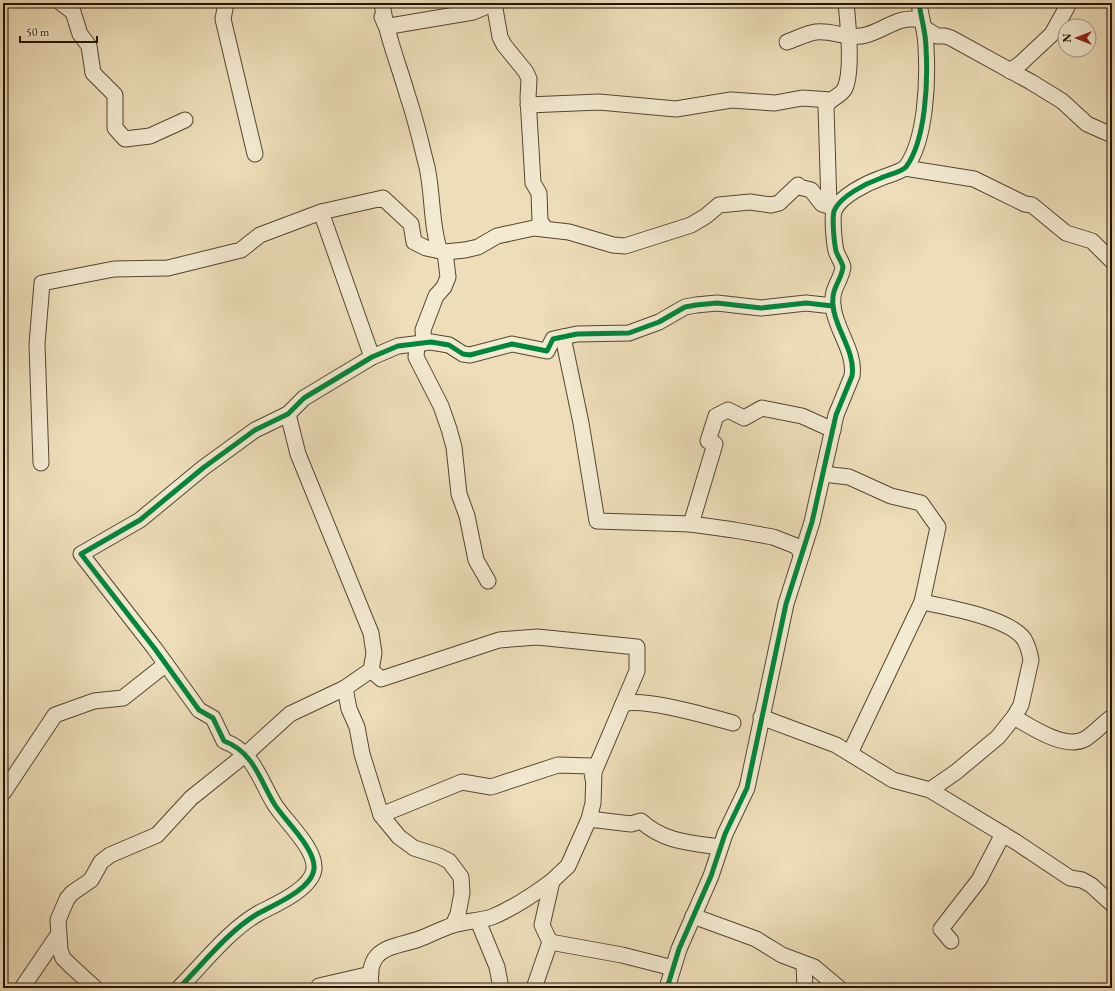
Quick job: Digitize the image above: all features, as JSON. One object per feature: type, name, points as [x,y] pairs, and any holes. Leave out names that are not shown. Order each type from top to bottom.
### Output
[{"type":"street","points":[[61,3],[72,12],[80,34],[89,46],[93,73],[115,95],[114,128],[125,139],[150,136],[185,120]]},
{"type":"street","points":[[226,3],[223,19],[255,154]]},
{"type":"street","points":[[667,988],[679,948],[711,876],[720,847],[747,788],[786,604],[812,522],[836,414],[851,380],[853,370],[835,319],[833,306],[836,283],[843,267],[834,241],[828,126],[825,113],[827,103],[841,93],[847,80],[850,36],[846,3]]},
{"type":"street","points":[[904,168],[915,152],[922,129],[925,100],[926,48],[919,3]]},
{"type":"street","points":[[1010,71],[1021,63],[1052,34],[1067,7],[1067,3]]},
{"type":"street","points":[[380,6],[409,98],[427,169],[432,199],[436,241],[444,255],[448,277],[444,287],[436,296],[423,330],[421,344],[416,357],[441,406],[449,429],[455,454],[459,494],[466,516],[476,560],[488,581]]},
{"type":"street","points":[[385,24],[390,26],[473,12],[491,7],[504,45],[526,72],[529,79],[528,105],[533,183],[541,200],[540,226]]},
{"type":"street","points":[[787,42],[817,32],[850,36],[866,35],[892,22],[907,18],[923,24],[937,36]]},
{"type":"street","points":[[926,48],[931,40],[937,36],[951,38],[1062,101],[1087,124],[1112,136]]},
{"type":"street","points":[[528,105],[599,102],[676,108],[731,100],[775,103],[802,98],[831,100]]},
{"type":"street","points":[[832,209],[853,192],[869,183],[904,168],[974,179],[1025,204],[1032,205],[1066,233],[1092,241],[1112,261]]},
{"type":"street","points":[[41,463],[37,344],[42,283],[114,269],[168,268],[241,250],[260,235],[321,212],[383,198],[411,224],[414,242],[444,255],[478,247],[497,236],[540,226],[569,232],[614,245],[625,246],[691,225],[706,216],[719,205],[750,202],[771,206],[779,203],[798,185],[799,187],[811,190],[822,204],[832,209]]},
{"type":"street","points":[[321,212],[372,357]]},
{"type":"street","points":[[179,988],[243,924],[258,914],[282,902],[306,884],[312,878],[314,870],[313,858],[275,805],[264,782],[246,754],[234,745],[224,741],[213,718],[199,710],[166,664],[81,554],[140,520],[203,468],[254,430],[288,414],[304,398],[372,357],[398,346],[441,343],[463,354],[470,355],[512,344],[547,351],[553,339],[577,334],[629,333],[659,322],[685,307],[696,305],[717,303],[761,308],[806,303],[833,306]]},
{"type":"street","points":[[562,337],[581,424],[597,521],[691,524],[773,536],[796,546],[802,554]]},
{"type":"street","points":[[398,346],[409,359],[419,364]]},
{"type":"street","points":[[691,524],[715,444],[708,441],[716,416],[728,410],[744,418],[762,408],[802,416],[833,430]]},
{"type":"street","points":[[95,988],[63,958],[60,950],[58,920],[67,899],[72,893],[92,880],[101,862],[110,855],[157,835],[191,798],[246,754],[290,714],[345,688],[371,670],[374,653],[371,633],[298,454],[288,414]]},
{"type":"street","points":[[823,474],[849,477],[891,496],[921,503],[938,527],[922,602],[850,753]]},
{"type":"street","points":[[922,602],[978,614],[1010,628],[1024,639],[1031,660],[1021,705],[1014,717],[998,737],[956,772],[930,790]]},
{"type":"street","points":[[371,670],[381,679],[499,640],[537,637],[637,647],[637,671],[624,704],[618,713],[612,731],[596,767],[593,779]]},
{"type":"street","points":[[3,793],[55,715],[94,701],[123,698],[166,664]]},
{"type":"street","points":[[345,688],[349,709],[357,727],[362,754],[380,815],[399,837],[414,848],[439,856],[449,861],[461,877],[462,894],[458,914],[453,925]]},
{"type":"street","points":[[624,704],[646,704],[695,713],[733,723]]},
{"type":"street","points":[[761,717],[818,737],[850,753],[893,780],[930,790],[1003,834],[1070,878],[1082,880],[1091,884],[1112,904]]},
{"type":"street","points":[[1014,717],[1040,732],[1058,740],[1075,742],[1086,738],[1112,717]]},
{"type":"street","points":[[319,988],[318,986],[371,981],[372,963],[385,949],[418,940],[453,925],[478,921],[525,901],[552,882],[568,866],[589,819],[593,803],[593,779],[591,766],[558,764],[491,787],[462,782],[380,815]]},
{"type":"street","points":[[589,819],[631,824],[641,821],[653,831],[667,838],[720,847]]},
{"type":"street","points":[[951,940],[941,929],[979,880],[1003,834]]},
{"type":"street","points":[[534,988],[550,942],[542,926],[552,882]]},
{"type":"street","points":[[693,916],[756,939],[782,955],[814,968],[838,988]]},
{"type":"street","points":[[478,921],[497,967],[501,988]]},
{"type":"street","points":[[22,988],[58,936]]},
{"type":"street","points":[[550,942],[622,955],[673,968]]},
{"type":"street","points":[[804,965],[805,988]]},
{"type":"cycle path","points":[[667,988],[679,949],[711,876],[725,834],[747,788],[786,604],[812,522],[836,415],[852,376],[851,358],[837,323],[833,306],[833,294],[843,267],[835,247],[833,225],[834,211],[837,205],[854,191],[869,183],[904,169],[913,155],[918,142],[922,126],[927,77],[926,42],[919,3]]},
{"type":"cycle path","points":[[179,988],[227,938],[248,920],[300,890],[312,876],[314,869],[313,861],[305,844],[275,805],[255,768],[243,752],[224,741],[213,718],[199,710],[155,649],[81,554],[140,520],[203,468],[255,430],[288,414],[304,398],[372,357],[398,346],[431,342],[449,345],[463,354],[470,355],[512,344],[547,351],[553,339],[577,334],[629,333],[659,322],[685,307],[696,305],[717,303],[761,308],[806,303],[833,306]]}]
